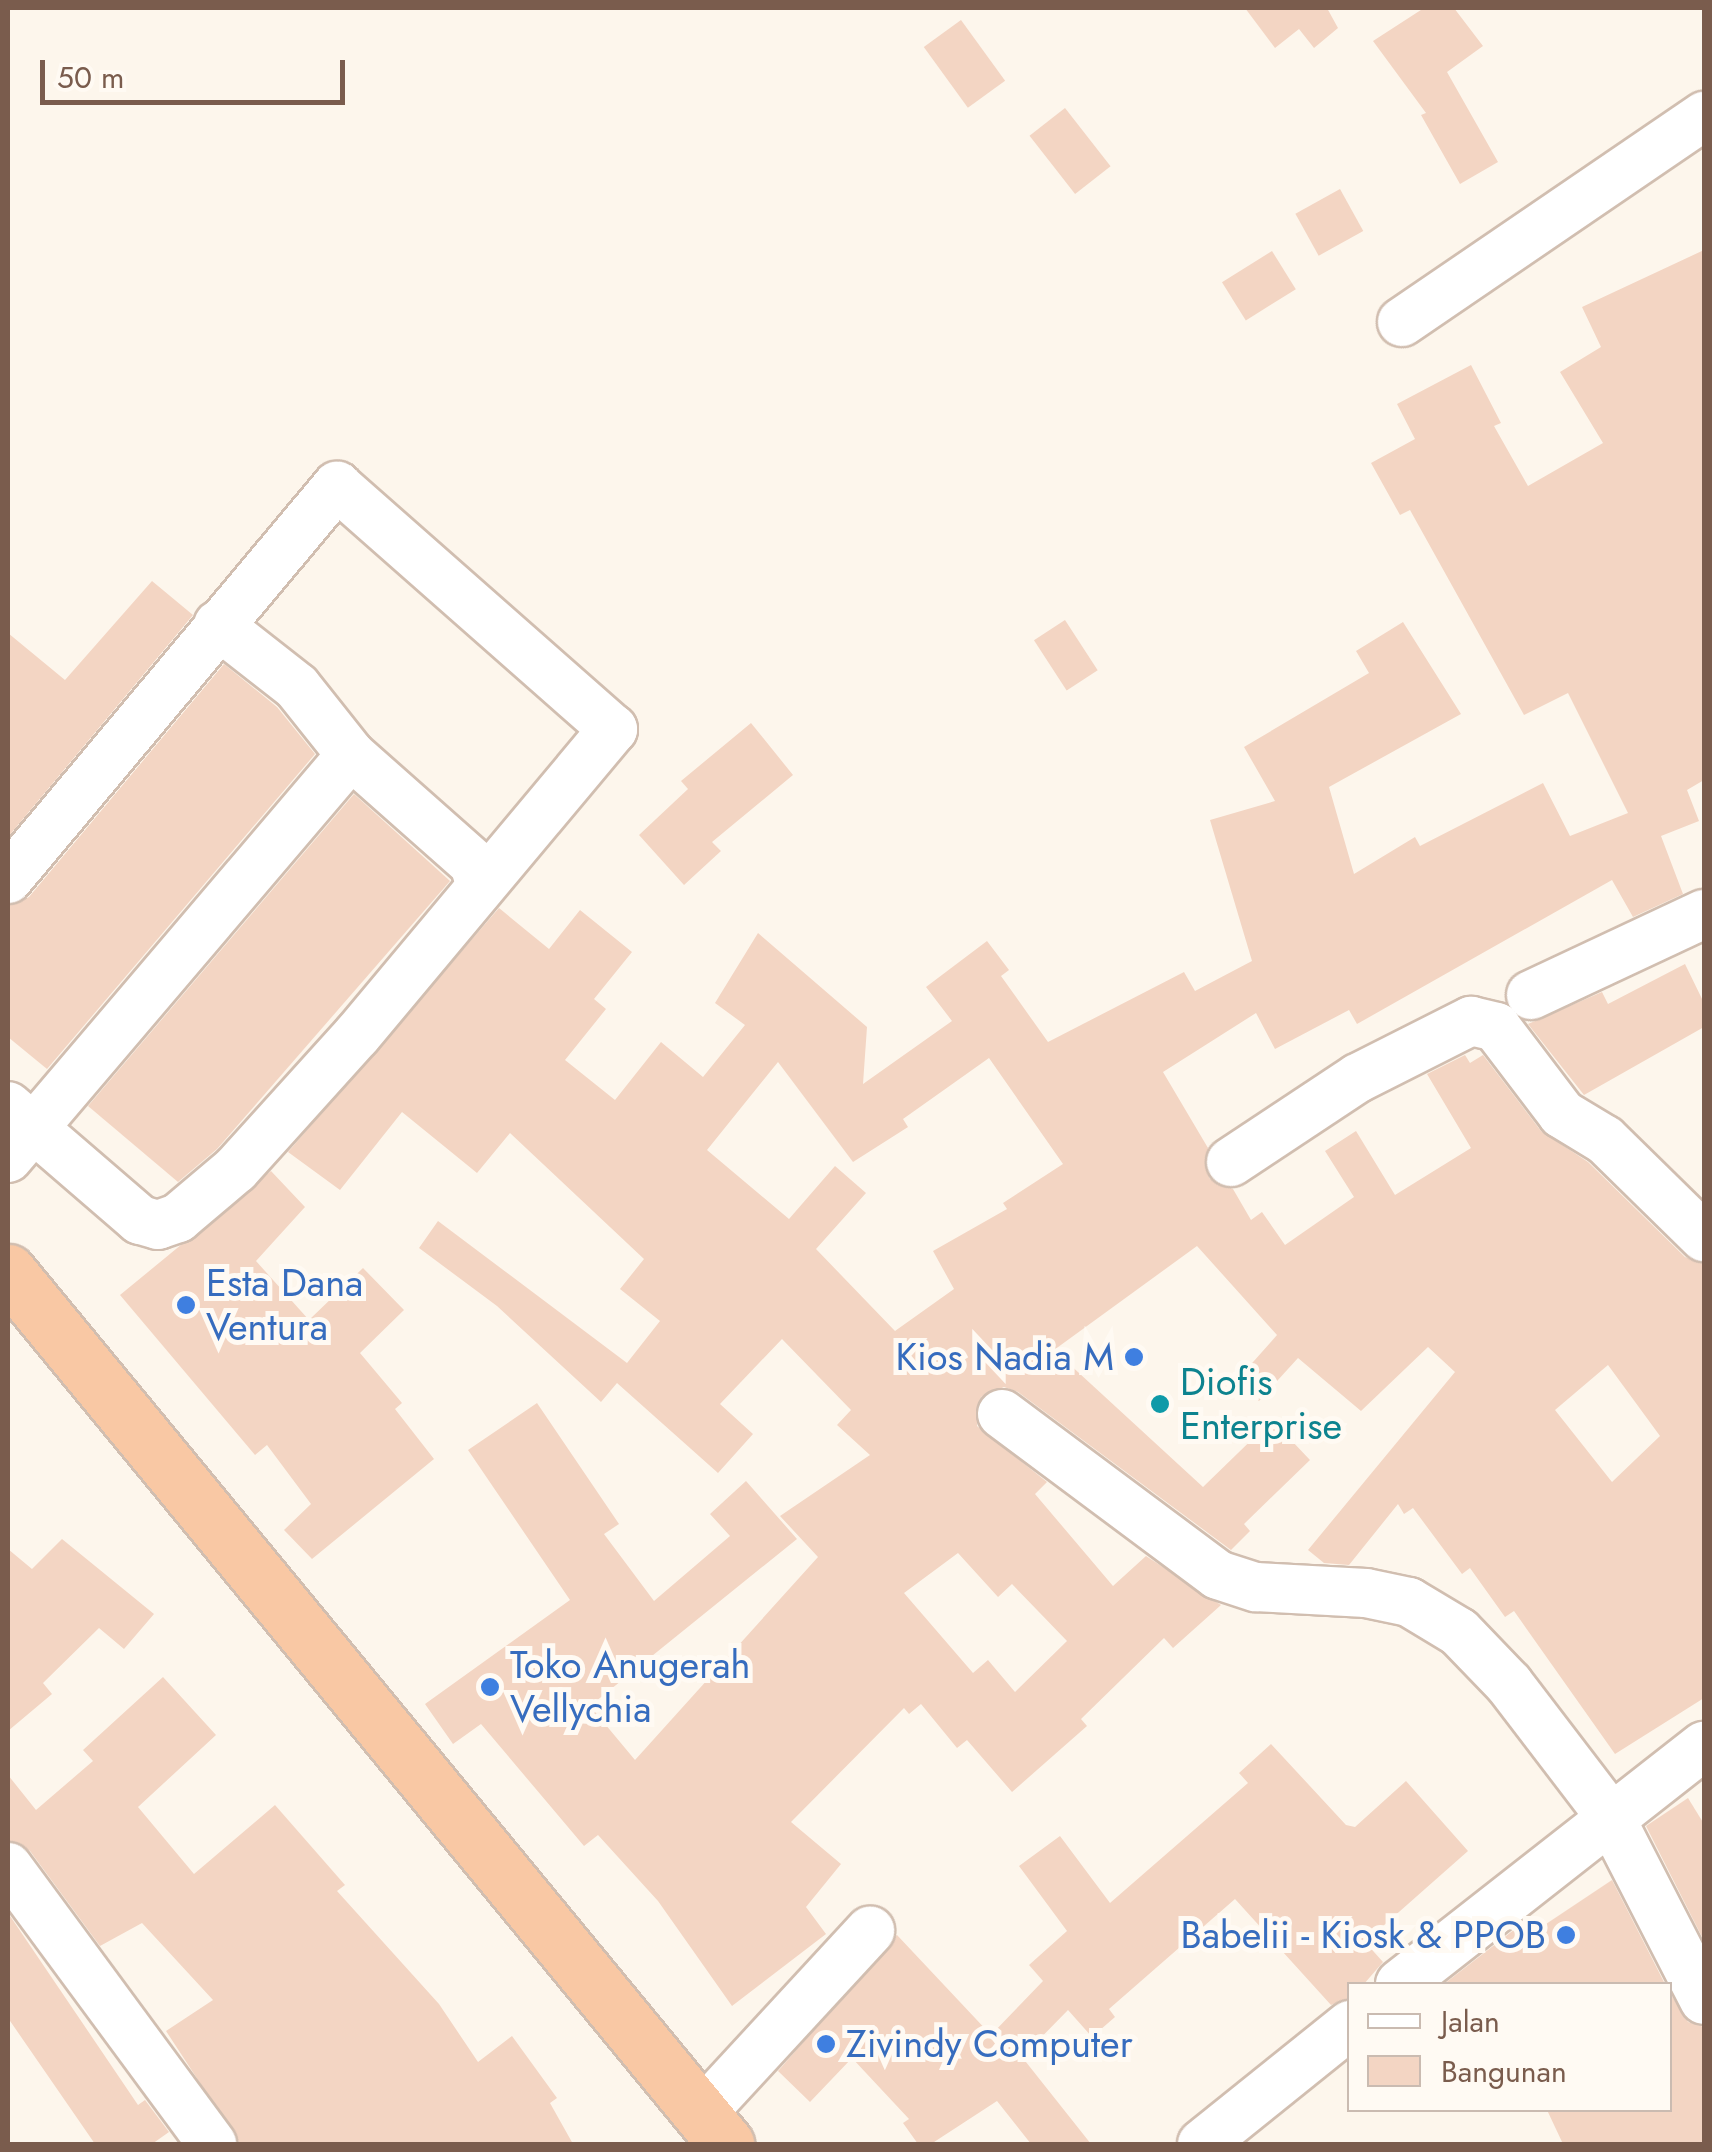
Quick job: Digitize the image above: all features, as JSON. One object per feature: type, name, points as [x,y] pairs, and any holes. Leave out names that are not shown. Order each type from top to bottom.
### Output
[{"type":"highway","points":[[8,1272],[712,2130]]},
{"type":"street","points":[[1402,322],[1701,128]]},
{"type":"street","points":[[8,880],[337,486],[613,729],[236,1170],[178,1218],[158,1226],[140,1220],[17,1131],[351,755]]},
{"type":"street","points":[[218,625],[297,687],[351,755],[474,864],[480,884]]},
{"type":"street","points":[[1531,994],[1704,914]]},
{"type":"street","points":[[1231,1162],[1358,1078],[1472,1021],[1496,1027],[1562,1114],[1605,1140],[1704,1237]]},
{"type":"street","points":[[1002,1414],[1218,1574],[1256,1587],[1366,1592],[1409,1602],[1459,1632],[1509,1684],[1608,1816],[1704,2000]]},
{"type":"street","points":[[1402,1982],[1608,1816],[1704,1746]]},
{"type":"street","points":[[8,1867],[212,2144]]},
{"type":"street","points":[[712,2130],[870,1932]]},
{"type":"street","points":[[1202,2144],[1347,2027]]},
{"type":"building","points":[[1245,8],[1327,8],[1338,28],[1314,48],[1299,29],[1275,48]]},
{"type":"building","points":[[1424,8],[1454,8],[1483,46],[1447,72],[1498,162],[1460,184],[1421,115],[1426,113],[1373,41]]},
{"type":"building","points":[[961,20],[1005,81],[968,108],[924,47]]},
{"type":"building","points":[[1065,108],[1111,166],[1075,194],[1030,136]]},
{"type":"building","points":[[1340,189],[1363,231],[1319,256],[1295,214]]},
{"type":"building","points":[[1704,250],[1704,780],[1687,790],[1699,821],[1661,836],[1683,894],[1633,917],[1612,880],[1357,1024],[1349,1010],[1275,1049],[1256,1013],[1163,1072],[1208,1148],[1209,1178],[1233,1189],[1251,1220],[1262,1212],[1285,1245],[1354,1197],[1325,1151],[1356,1131],[1395,1195],[1471,1148],[1427,1074],[1465,1055],[1470,1063],[1483,1055],[1541,1131],[1588,1162],[1685,1257],[1704,1264],[1704,1698],[1615,1754],[1514,1611],[1505,1617],[1470,1568],[1462,1574],[1413,1508],[1404,1514],[1398,1504],[1349,1565],[1324,1563],[1308,1550],[1455,1372],[1428,1347],[1361,1411],[1298,1358],[1259,1401],[1237,1380],[1277,1335],[1197,1246],[1054,1350],[1203,1487],[1272,1420],[1310,1460],[1244,1524],[1250,1531],[1231,1550],[1018,1392],[1004,1387],[981,1397],[977,1426],[1047,1482],[1035,1494],[1113,1586],[1146,1556],[1221,1605],[1173,1648],[1164,1638],[1081,1719],[1087,1726],[1012,1792],[967,1740],[957,1748],[921,1704],[909,1714],[904,1708],[791,1822],[841,1864],[806,1907],[826,1934],[732,2006],[658,1901],[598,1835],[584,1846],[481,1724],[453,1744],[425,1704],[570,1600],[468,1450],[537,1403],[619,1524],[604,1534],[654,1601],[730,1536],[710,1514],[746,1481],[797,1539],[590,1706],[635,1760],[818,1557],[780,1516],[870,1455],[837,1425],[851,1410],[782,1339],[720,1404],[753,1434],[718,1473],[617,1383],[601,1402],[497,1306],[419,1248],[438,1221],[627,1363],[660,1321],[620,1289],[644,1259],[510,1133],[477,1173],[402,1112],[340,1190],[288,1152],[499,908],[549,949],[580,910],[632,952],[594,999],[606,1009],[565,1060],[615,1100],[661,1042],[703,1077],[745,1025],[715,1003],[758,933],[867,1027],[863,1084],[952,1021],[926,987],[987,941],[1009,970],[1001,976],[1048,1042],[1184,972],[1195,991],[1252,961],[1210,820],[1275,801],[1244,747],[1369,673],[1356,651],[1403,622],[1461,714],[1329,787],[1354,874],[1415,837],[1420,846],[1543,783],[1570,836],[1628,813],[1568,693],[1524,715],[1410,510],[1400,515],[1371,463],[1415,439],[1397,404],[1471,365],[1501,423],[1494,426],[1528,486],[1603,443],[1560,372],[1601,347],[1582,307]],"holes":[[[989,1058],[1063,1164],[1003,1203],[1007,1209],[933,1251],[954,1289],[895,1331],[816,1249],[866,1193],[835,1166],[789,1219],[707,1150],[778,1062],[853,1162],[908,1127],[903,1119]],[[1608,1365],[1660,1436],[1612,1482],[1555,1410]],[[958,1553],[998,1597],[1012,1584],[1067,1641],[1015,1692],[988,1660],[973,1673],[904,1593]]]},
{"type":"building","points":[[1272,251],[1296,289],[1246,320],[1222,282]]},
{"type":"building","points":[[152,581],[193,615],[8,837],[8,633],[65,680]]},
{"type":"building","points":[[1065,620],[1098,670],[1067,690],[1034,640]]},
{"type":"building","points":[[224,664],[277,707],[315,754],[47,1069],[8,1037],[8,906],[29,897]]},
{"type":"building","points":[[751,723],[793,775],[712,842],[721,851],[684,885],[639,835],[688,789],[681,781]]},
{"type":"building","points":[[354,794],[450,881],[217,1149],[178,1182],[88,1106]]},
{"type":"building","points":[[1685,964],[1704,1003],[1704,1027],[1584,1095],[1528,1024],[1602,992],[1608,1004]]},
{"type":"building","points":[[271,1171],[305,1207],[256,1261],[309,1320],[363,1268],[404,1310],[360,1353],[402,1403],[395,1409],[434,1459],[312,1559],[284,1530],[311,1504],[267,1445],[255,1455],[120,1295]]},
{"type":"building","points":[[62,1539],[154,1614],[124,1649],[99,1628],[43,1683],[52,1694],[8,1731],[8,1549],[32,1569]]},
{"type":"building","points":[[163,1677],[216,1735],[138,1807],[194,1874],[275,1805],[345,1885],[337,1891],[439,2004],[478,2062],[512,2036],[557,2098],[550,2103],[573,2144],[240,2144],[166,2031],[213,2000],[142,1923],[100,1946],[30,1851],[8,1840],[8,1775],[36,1810],[93,1761],[83,1750]]},
{"type":"building","points":[[1271,1744],[1346,1825],[1355,1827],[1406,1781],[1468,1851],[1365,1942],[1383,1962],[1366,1982],[1347,1982],[1347,1999],[1331,2005],[1235,1899],[1109,2009],[1115,2017],[1092,2037],[1068,2010],[1022,2057],[1091,2144],[1031,2144],[997,2101],[931,2144],[918,2144],[903,2123],[909,2119],[852,2058],[810,2102],[778,2071],[897,1935],[991,2035],[1043,1981],[1029,1965],[1067,1931],[1019,1866],[1060,1836],[1110,1903],[1248,1783],[1239,1773]]},
{"type":"building","points":[[1688,1798],[1704,1824],[1704,1941],[1646,1826]]},
{"type":"building","points":[[1612,1880],[1664,1982],[1447,1982],[1528,1919],[1537,1930]]},
{"type":"building","points":[[8,1913],[138,2105],[145,2100],[169,2132],[152,2144],[95,2144],[8,2018]]},
{"type":"building","points":[[1672,1996],[1688,2022],[1704,2027],[1704,2144],[1563,2144],[1548,2112],[1672,2112]]},
{"type":"place","name":"Esta Dana Ventura","points":[[186,1305]]},
{"type":"place","name":"Kios Nadia M","points":[[1134,1357]]},
{"type":"place","name":"Diofis Enterprise","points":[[1160,1404]]},
{"type":"place","name":"Toko Anugerah Vellychia","points":[[490,1687]]},
{"type":"place","name":"Babelii - Kiosk & PPOB","points":[[1566,1935]]},
{"type":"place","name":"Zivindy Computer","points":[[826,2044]]}]
